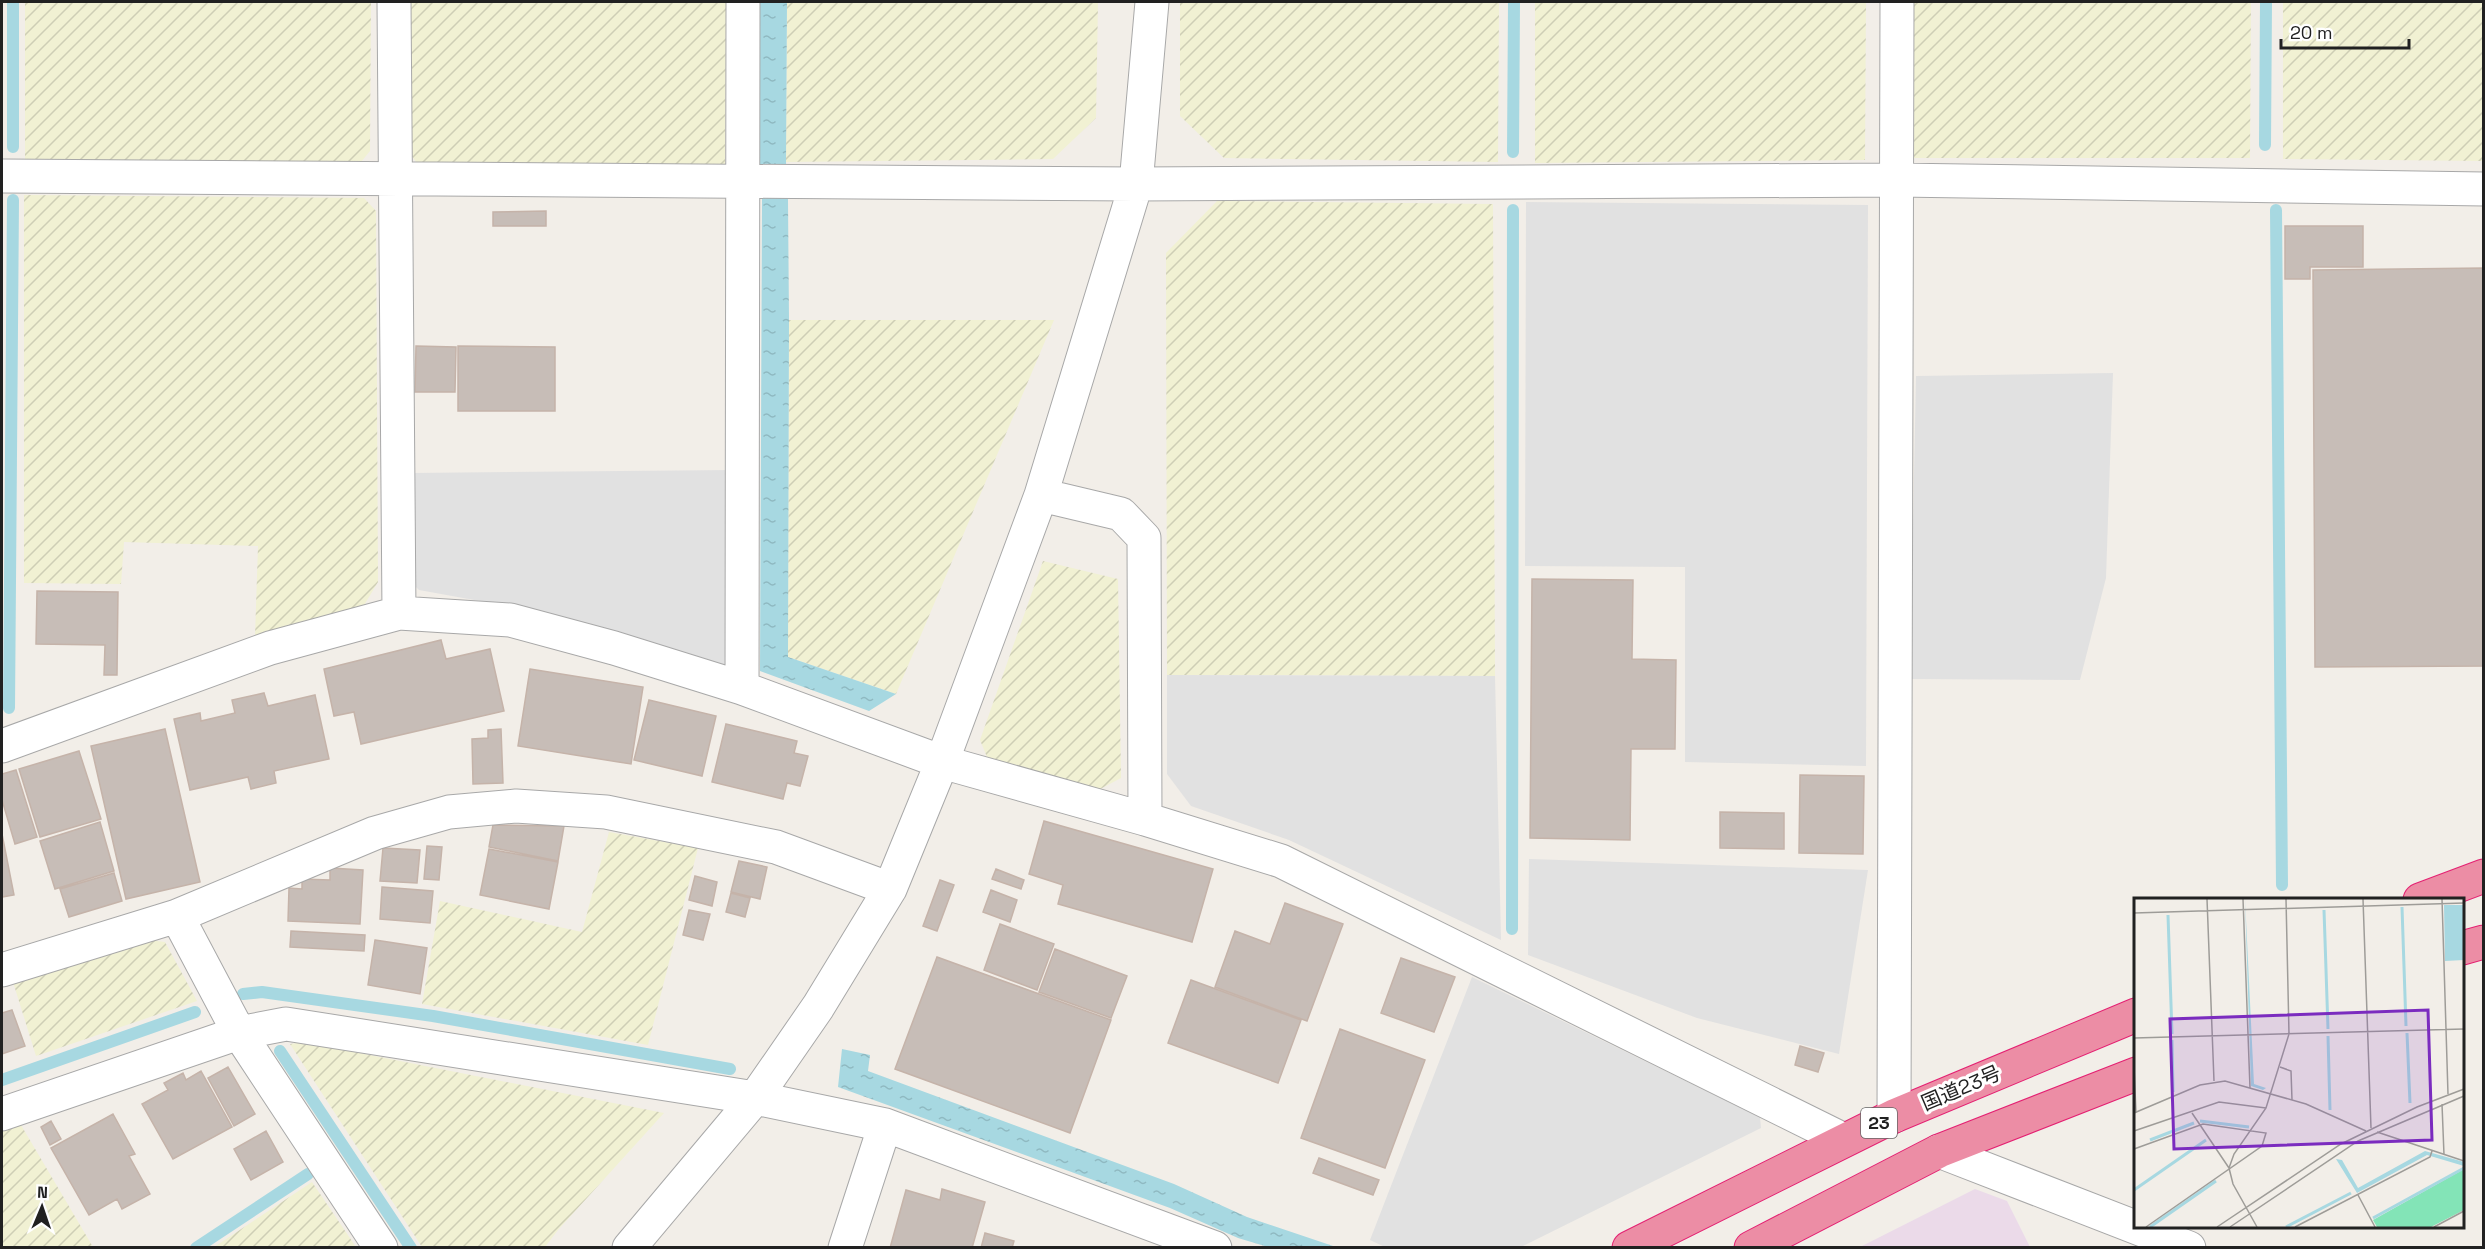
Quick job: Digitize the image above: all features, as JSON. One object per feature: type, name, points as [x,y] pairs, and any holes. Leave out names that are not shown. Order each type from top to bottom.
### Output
[{"type":"highway","points":[[2425,898],[2484,876]]},
{"type":"highway","points":[[2464,948],[2484,942]]},
{"type":"highway","name":"国道23号","points":[[1629,1248],[1894,1116],[2134,1016]]},
{"type":"highway","points":[[1751,1248],[1939,1151],[2134,1075]]},
{"type":"street","points":[[394,2],[399,613]]},
{"type":"street","points":[[742,688],[749,182],[743,2]]},
{"type":"street","points":[[629,1248],[755,1098],[818,1007],[890,889],[942,762],[1041,495],[1136,184],[1152,2]]},
{"type":"street","points":[[1894,1116],[1897,2]]},
{"type":"street","points":[[2,176],[1136,184],[1897,180],[2484,189]]},
{"type":"street","points":[[1041,495],[1121,514],[1144,538],[1145,819]]},
{"type":"street","points":[[2,746],[270,648],[399,613],[510,620],[614,648],[742,688],[942,762],[1145,819],[1281,861],[1845,1140]]},
{"type":"street","points":[[2,970],[177,916],[375,833],[449,812],[516,806],[606,812],[776,847],[890,889]]},
{"type":"street","points":[[177,916],[239,1033],[381,1248]]},
{"type":"street","points":[[2,1114],[239,1033],[286,1024],[755,1098],[885,1125],[1215,1248]]},
{"type":"street","points":[[845,1248],[885,1125]]},
{"type":"street","points":[[1939,1151],[2134,1227]]},
{"type":"street","points":[[2137,1228],[2189,1248]]},
{"type":"shaded area","points":[[1526,202],[1868,205],[1866,766],[1685,762],[1685,567],[1525,566]]},
{"type":"shaded area","points":[[2113,373],[2106,578],[2080,680],[1910,679],[1916,376]]},
{"type":"shaded area","points":[[734,470],[733,667],[518,608],[419,590],[409,580],[411,473]]},
{"type":"shaded area","points":[[1167,675],[1495,676],[1501,940],[1289,840],[1191,806],[1167,774]]},
{"type":"shaded area","points":[[1529,859],[1868,870],[1839,1054],[1697,1018],[1528,955]]},
{"type":"shaded area","points":[[1472,977],[1760,1117],[1761,1128],[1521,1247],[1387,1248],[1370,1240]]},
{"type":"shaded area","points":[[1975,1189],[2007,1201],[2030,1247],[1860,1247]]},
{"type":"green space","points":[[25,2],[371,2],[370,151],[357,167],[25,163]]},
{"type":"green space","points":[[407,2],[726,2],[725,165],[417,163],[407,150]]},
{"type":"green space","points":[[787,2],[1098,2],[1096,118],[1053,159],[786,162]]},
{"type":"green space","points":[[1180,2],[1499,2],[1498,162],[1224,158],[1180,116]]},
{"type":"green space","points":[[1535,2],[1866,2],[1865,160],[1535,163]]},
{"type":"green space","points":[[1910,2],[2251,2],[2250,158],[1914,158],[1909,146]]},
{"type":"green space","points":[[2283,2],[2483,2],[2483,161],[2283,159]]},
{"type":"green space","points":[[24,195],[364,198],[376,211],[378,582],[363,607],[255,636],[258,546],[124,542],[121,584],[24,583]]},
{"type":"green space","points":[[1217,201],[1493,204],[1495,676],[1167,675],[1166,253]]},
{"type":"green space","points":[[789,320],[1054,320],[896,694],[788,657]]},
{"type":"green space","points":[[1043,561],[1118,579],[1121,778],[1089,795],[991,767],[980,740]]},
{"type":"green space","points":[[609,832],[698,848],[648,1045],[422,1004],[440,901],[582,932]]},
{"type":"green space","points":[[140,939],[165,942],[197,1001],[36,1056],[13,982]]},
{"type":"green space","points":[[304,1042],[664,1113],[545,1247],[422,1247],[290,1044]]},
{"type":"green space","points":[[21,1125],[93,1247],[2,1247],[2,1131]]},
{"type":"green space","points":[[312,1182],[356,1247],[214,1247]]},
{"type":"water","points":[[759,2],[787,2],[788,657],[896,694],[869,711],[760,671],[762,199],[759,160]]},
{"type":"water","points":[[842,1049],[870,1055],[868,1071],[1174,1184],[1247,1217],[1336,1247],[1268,1247],[1238,1238],[1170,1208],[838,1087]]},
{"type":"building","points":[[546,211],[546,226],[493,226],[493,212]]},
{"type":"building","points":[[2285,226],[2363,226],[2363,267],[2310,267],[2310,279],[2285,279]]},
{"type":"building","points":[[2484,268],[2484,666],[2315,667],[2313,270]]},
{"type":"building","points":[[416,346],[456,347],[455,392],[415,392]]},
{"type":"building","points":[[458,346],[555,347],[555,411],[458,411]]},
{"type":"building","points":[[1532,579],[1633,580],[1632,659],[1676,660],[1675,749],[1631,749],[1630,840],[1530,838]]},
{"type":"building","points":[[37,591],[118,592],[117,675],[104,675],[105,645],[36,644]]},
{"type":"building","points":[[441,640],[446,659],[490,649],[504,711],[361,744],[354,712],[334,716],[324,669]]},
{"type":"building","points":[[530,669],[643,687],[631,764],[518,746]]},
{"type":"building","points":[[264,693],[268,706],[315,695],[329,759],[274,771],[276,783],[251,789],[248,777],[190,790],[174,719],[200,713],[201,721],[235,713],[232,700]]},
{"type":"building","points":[[649,700],[716,716],[702,776],[634,760]]},
{"type":"building","points":[[726,724],[797,741],[794,753],[808,756],[800,786],[787,783],[783,799],[712,782]]},
{"type":"building","points":[[165,729],[200,882],[126,899],[91,746]]},
{"type":"building","points":[[501,729],[503,783],[473,784],[472,739],[488,738],[488,730]]},
{"type":"building","points":[[79,751],[101,819],[40,837],[19,769]]},
{"type":"building","points":[[16,770],[37,837],[15,844],[2,800],[2,774]]},
{"type":"building","points":[[1800,775],[1864,776],[1863,854],[1799,853]]},
{"type":"building","points":[[1720,812],[1784,813],[1784,849],[1720,848]]},
{"type":"building","points":[[1044,821],[1213,869],[1192,942],[1058,904],[1063,885],[1029,874]]},
{"type":"building","points":[[100,822],[114,871],[55,889],[40,841]]},
{"type":"building","points":[[493,825],[564,826],[558,861],[489,847]]},
{"type":"building","points":[[2,834],[14,895],[2,897]]},
{"type":"building","points":[[427,846],[442,847],[439,880],[424,879]]},
{"type":"building","points":[[383,848],[420,850],[417,883],[380,881]]},
{"type":"building","points":[[489,849],[558,862],[549,909],[480,895]]},
{"type":"building","points":[[739,861],[767,867],[760,899],[731,892]]},
{"type":"building","points":[[330,868],[363,870],[360,924],[288,921],[289,888],[302,889],[302,879],[330,880]]},
{"type":"building","points":[[996,869],[1024,880],[1021,889],[992,879]]},
{"type":"building","points":[[114,873],[122,901],[69,917],[60,889]]},
{"type":"building","points":[[695,876],[717,882],[712,906],[689,900]]},
{"type":"building","points":[[940,880],[954,885],[937,931],[923,926]]},
{"type":"building","points":[[382,887],[433,891],[430,923],[380,919]]},
{"type":"building","points":[[991,890],[1017,900],[1010,922],[983,912]]},
{"type":"building","points":[[731,893],[750,898],[745,917],[726,912]]},
{"type":"building","points":[[1285,903],[1343,924],[1307,1021],[1215,987],[1235,931],[1270,944]]},
{"type":"building","points":[[689,910],[710,914],[703,940],[683,935]]},
{"type":"building","points":[[1000,924],[1054,944],[1037,990],[984,970]]},
{"type":"building","points":[[291,931],[365,935],[364,951],[290,947]]},
{"type":"building","points":[[375,940],[427,948],[420,994],[368,985]]},
{"type":"building","points":[[1055,949],[1127,976],[1111,1018],[1039,992]]},
{"type":"building","points":[[937,957],[1111,1020],[1070,1133],[895,1069]]},
{"type":"building","points":[[1401,958],[1455,977],[1434,1032],[1381,1013]]},
{"type":"building","points":[[1191,980],[1301,1020],[1278,1083],[1168,1043]]},
{"type":"building","points":[[12,1010],[25,1046],[2,1054],[2,1013]]},
{"type":"building","points":[[1340,1029],[1425,1060],[1385,1168],[1301,1138]]},
{"type":"building","points":[[1800,1046],[1824,1053],[1818,1072],[1795,1065]]},
{"type":"building","points":[[228,1067],[255,1114],[234,1126],[208,1078]]},
{"type":"building","points":[[201,1071],[232,1127],[173,1159],[142,1104],[168,1090],[164,1083],[183,1073],[186,1080]]},
{"type":"building","points":[[113,1114],[135,1154],[129,1156],[150,1194],[122,1209],[117,1199],[89,1215],[51,1148]]},
{"type":"building","points":[[51,1121],[61,1139],[50,1145],[41,1127]]},
{"type":"building","points":[[266,1131],[283,1162],[251,1180],[234,1149]]},
{"type":"building","points":[[1319,1158],[1379,1180],[1373,1195],[1313,1173]]},
{"type":"building","points":[[942,1189],[985,1202],[972,1248],[890,1248],[906,1190],[940,1200]]},
{"type":"building","points":[[985,1233],[1014,1241],[1012,1248],[981,1248]]},
{"type":"waterway","points":[[13,2],[13,147]]},
{"type":"waterway","points":[[1513,152],[1514,2]]},
{"type":"waterway","points":[[2265,145],[2266,2]]},
{"type":"waterway","points":[[9,708],[13,200]]},
{"type":"waterway","points":[[1512,929],[1513,210]]},
{"type":"waterway","points":[[2276,210],[2282,885]]},
{"type":"waterway","points":[[243,994],[262,992],[433,1016],[730,1069]]},
{"type":"waterway","points":[[2,1080],[195,1012]]},
{"type":"waterway","points":[[280,1051],[411,1248]]},
{"type":"waterway","points":[[196,1248],[308,1174]]}]
